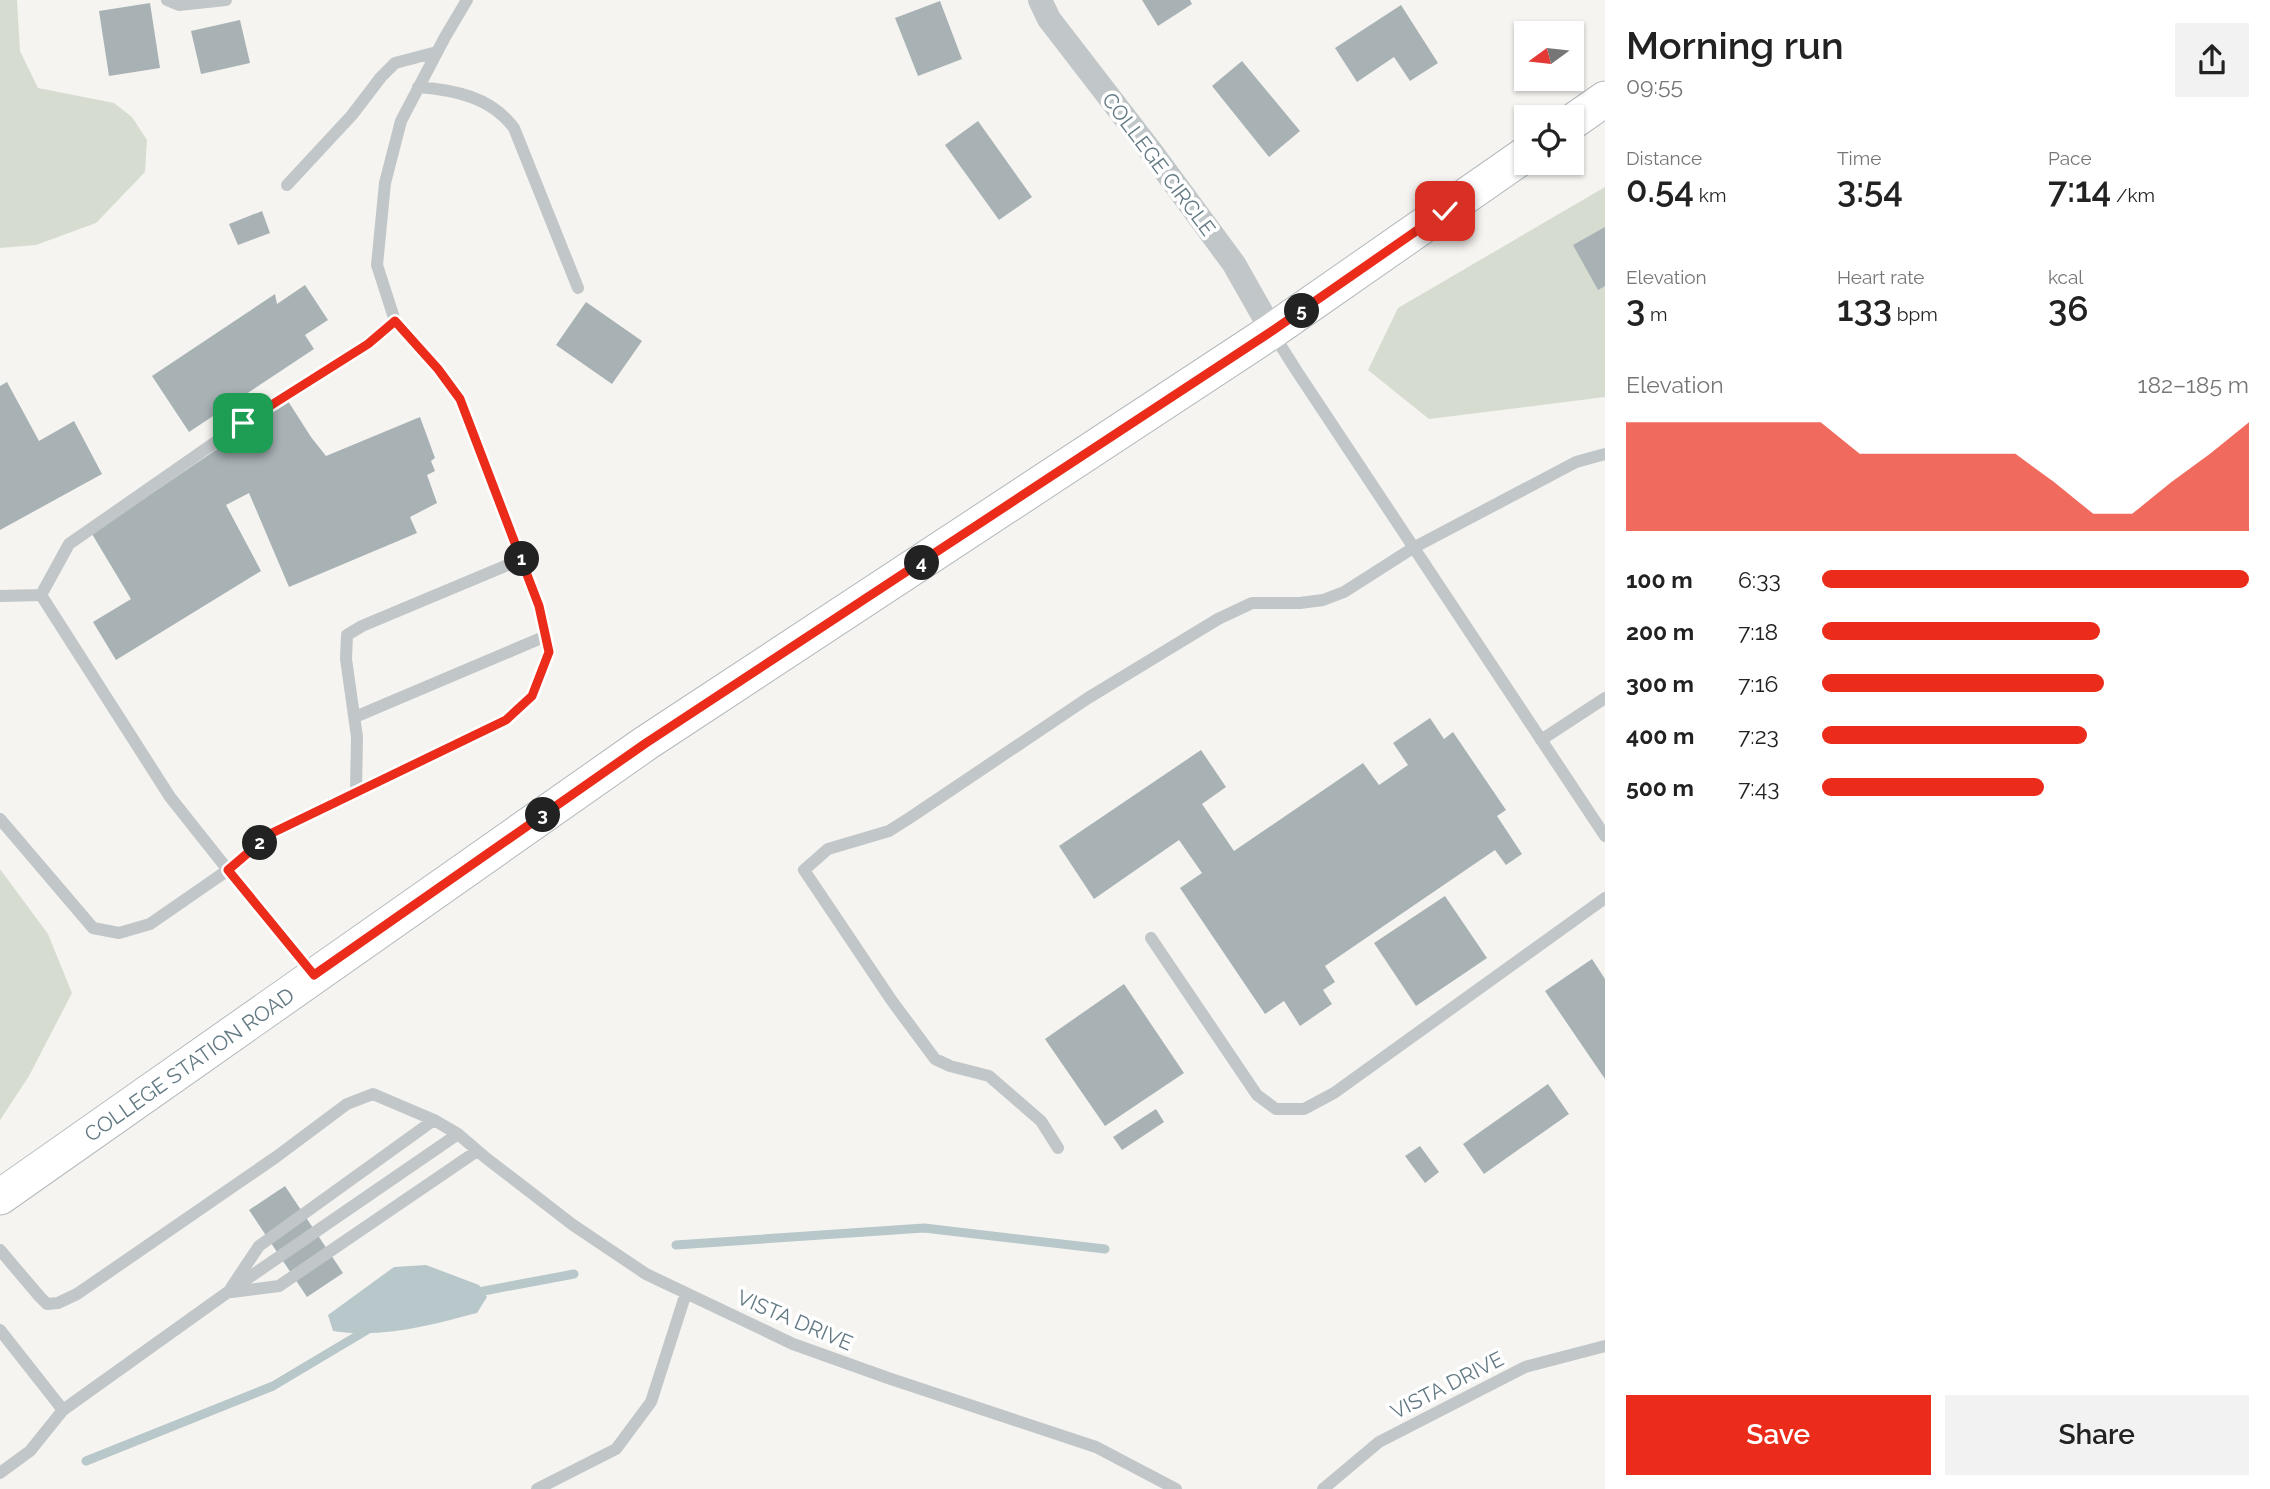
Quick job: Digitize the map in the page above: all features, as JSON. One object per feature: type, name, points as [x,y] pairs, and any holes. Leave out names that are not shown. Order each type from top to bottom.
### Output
[{"type":"main road","points":[[1584,114],[1605,99]]},
{"type":"main road","name":"COLLEGE STATION ROAD","points":[[0,1197],[646,743],[1272,331],[1514,162]]},
{"type":"street","name":"COLLEGE CIRCLE","points":[[1040,0],[1049,19],[1234,264],[1272,331]]},
{"type":"lane","points":[[167,0],[179,5],[226,0]]},
{"type":"lane","points":[[0,819],[93,928],[119,933],[150,924],[228,870],[270,834],[506,720],[532,696],[549,652],[539,606],[460,399],[438,369],[395,321],[377,265],[385,183],[401,121],[467,0]]},
{"type":"lane","points":[[287,185],[352,115],[381,76],[395,63],[437,52]]},
{"type":"lane","points":[[418,88],[449,90],[477,98],[505,116],[514,128],[578,288]]},
{"type":"lane","points":[[41,595],[69,544],[243,423],[368,344],[395,321]]},
{"type":"lane","points":[[1272,331],[1605,836]]},
{"type":"lane","points":[[1058,1148],[1041,1121],[989,1076],[950,1066],[935,1059],[892,1001],[804,870],[828,849],[888,831],[1088,698],[1218,619],[1252,603],[1300,603],[1323,600],[1343,592],[1413,548],[1576,462],[1605,454]]},
{"type":"lane","points":[[356,792],[358,737],[346,659],[347,635],[362,626],[522,559]]},
{"type":"lane","points":[[0,596],[41,595]]},
{"type":"lane","points":[[41,595],[170,797],[314,975]]},
{"type":"lane","points":[[355,717],[546,636]]},
{"type":"lane","points":[[1541,740],[1605,698]]},
{"type":"lane","points":[[1151,938],[1257,1095],[1276,1108],[1304,1109],[1334,1093],[1605,898]]},
{"type":"lane","name":"VISTA DRIVE","points":[[0,1250],[47,1304],[58,1303],[77,1294],[259,1169],[347,1104],[373,1094],[434,1120],[458,1134],[573,1226],[646,1274],[793,1344],[1097,1447],[1176,1489]]},
{"type":"lane","points":[[228,1292],[258,1246],[434,1120]]},
{"type":"lane","points":[[0,1473],[30,1451],[63,1410],[228,1292],[458,1134]]},
{"type":"lane","points":[[228,1292],[279,1286],[477,1151]]},
{"type":"lane","points":[[537,1489],[616,1449],[651,1402],[686,1293]]},
{"type":"lane","points":[[0,1330],[63,1410]]},
{"type":"lane","name":"VISTA DRIVE","points":[[1323,1489],[1379,1442],[1501,1379],[1525,1367],[1605,1346]]},
{"type":"shaded area","points":[[0,0],[17,0],[20,51],[38,88],[114,103],[132,117],[147,140],[145,172],[96,223],[36,245],[0,248]]},
{"type":"shaded area","points":[[1605,187],[1605,397],[1429,419],[1368,370],[1398,308]]},
{"type":"shaded area","points":[[0,869],[48,934],[72,993],[29,1076],[0,1120]]},
{"type":"shaded area","points":[[426,1265],[479,1285],[487,1297],[477,1313],[388,1332],[333,1331],[328,1315],[394,1267]]},
{"type":"building","points":[[1142,0],[1190,0],[1192,4],[1158,26]]},
{"type":"building","points":[[940,1],[962,59],[918,76],[895,18]]},
{"type":"building","points":[[150,3],[160,68],[109,76],[99,11]]},
{"type":"building","points":[[1401,5],[1438,63],[1410,81],[1394,57],[1357,82],[1335,48]]},
{"type":"building","points":[[240,20],[250,63],[201,74],[191,31]]},
{"type":"building","points":[[1242,61],[1300,131],[1269,157],[1212,86]]},
{"type":"building","points":[[978,121],[1032,197],[999,220],[945,145]]},
{"type":"building","points":[[262,211],[270,233],[238,245],[229,224]]},
{"type":"building","points":[[1605,227],[1605,286],[1598,290],[1573,245]]},
{"type":"building","points":[[305,285],[328,320],[305,335],[314,349],[189,432],[152,376],[275,294],[277,304]]},
{"type":"building","points":[[586,302],[642,341],[612,384],[556,345]]},
{"type":"building","points":[[7,382],[39,441],[74,421],[102,474],[0,530],[0,386]]},
{"type":"building","points":[[288,401],[326,456],[420,417],[435,458],[431,461],[435,471],[427,475],[437,503],[410,517],[417,533],[289,587],[249,493],[226,505],[261,571],[116,660],[93,622],[131,599],[92,534]]},
{"type":"building","points":[[1430,718],[1444,739],[1453,732],[1506,810],[1497,816],[1522,854],[1506,865],[1495,850],[1325,966],[1335,982],[1323,990],[1332,1004],[1300,1026],[1284,1001],[1265,1014],[1180,888],[1202,873],[1179,840],[1094,899],[1059,846],[1201,750],[1226,787],[1202,804],[1234,851],[1363,763],[1379,785],[1408,765],[1393,743]]},
{"type":"building","points":[[1445,896],[1487,958],[1416,1006],[1374,943]]},
{"type":"building","points":[[1592,959],[1605,979],[1605,1079],[1545,991]]},
{"type":"building","points":[[1124,984],[1184,1073],[1105,1126],[1045,1039]]},
{"type":"building","points":[[1548,1084],[1569,1114],[1484,1174],[1463,1144]]},
{"type":"building","points":[[1156,1109],[1164,1122],[1122,1150],[1113,1137]]},
{"type":"building","points":[[1420,1146],[1439,1172],[1425,1183],[1405,1156]]},
{"type":"building","points":[[285,1186],[343,1273],[307,1297],[249,1210]]},
{"type":"waterway","points":[[676,1245],[924,1228],[1105,1249]]},
{"type":"waterway","points":[[473,1293],[574,1274]]},
{"type":"waterway","points":[[86,1461],[273,1386],[372,1327]]},
{"type":"route","points":[[243,423],[368,344],[395,321],[438,369],[460,399],[539,606],[549,652],[532,696],[506,720],[270,834],[228,870],[314,975],[646,743],[1017,501],[1272,331],[1445,211]]}]
